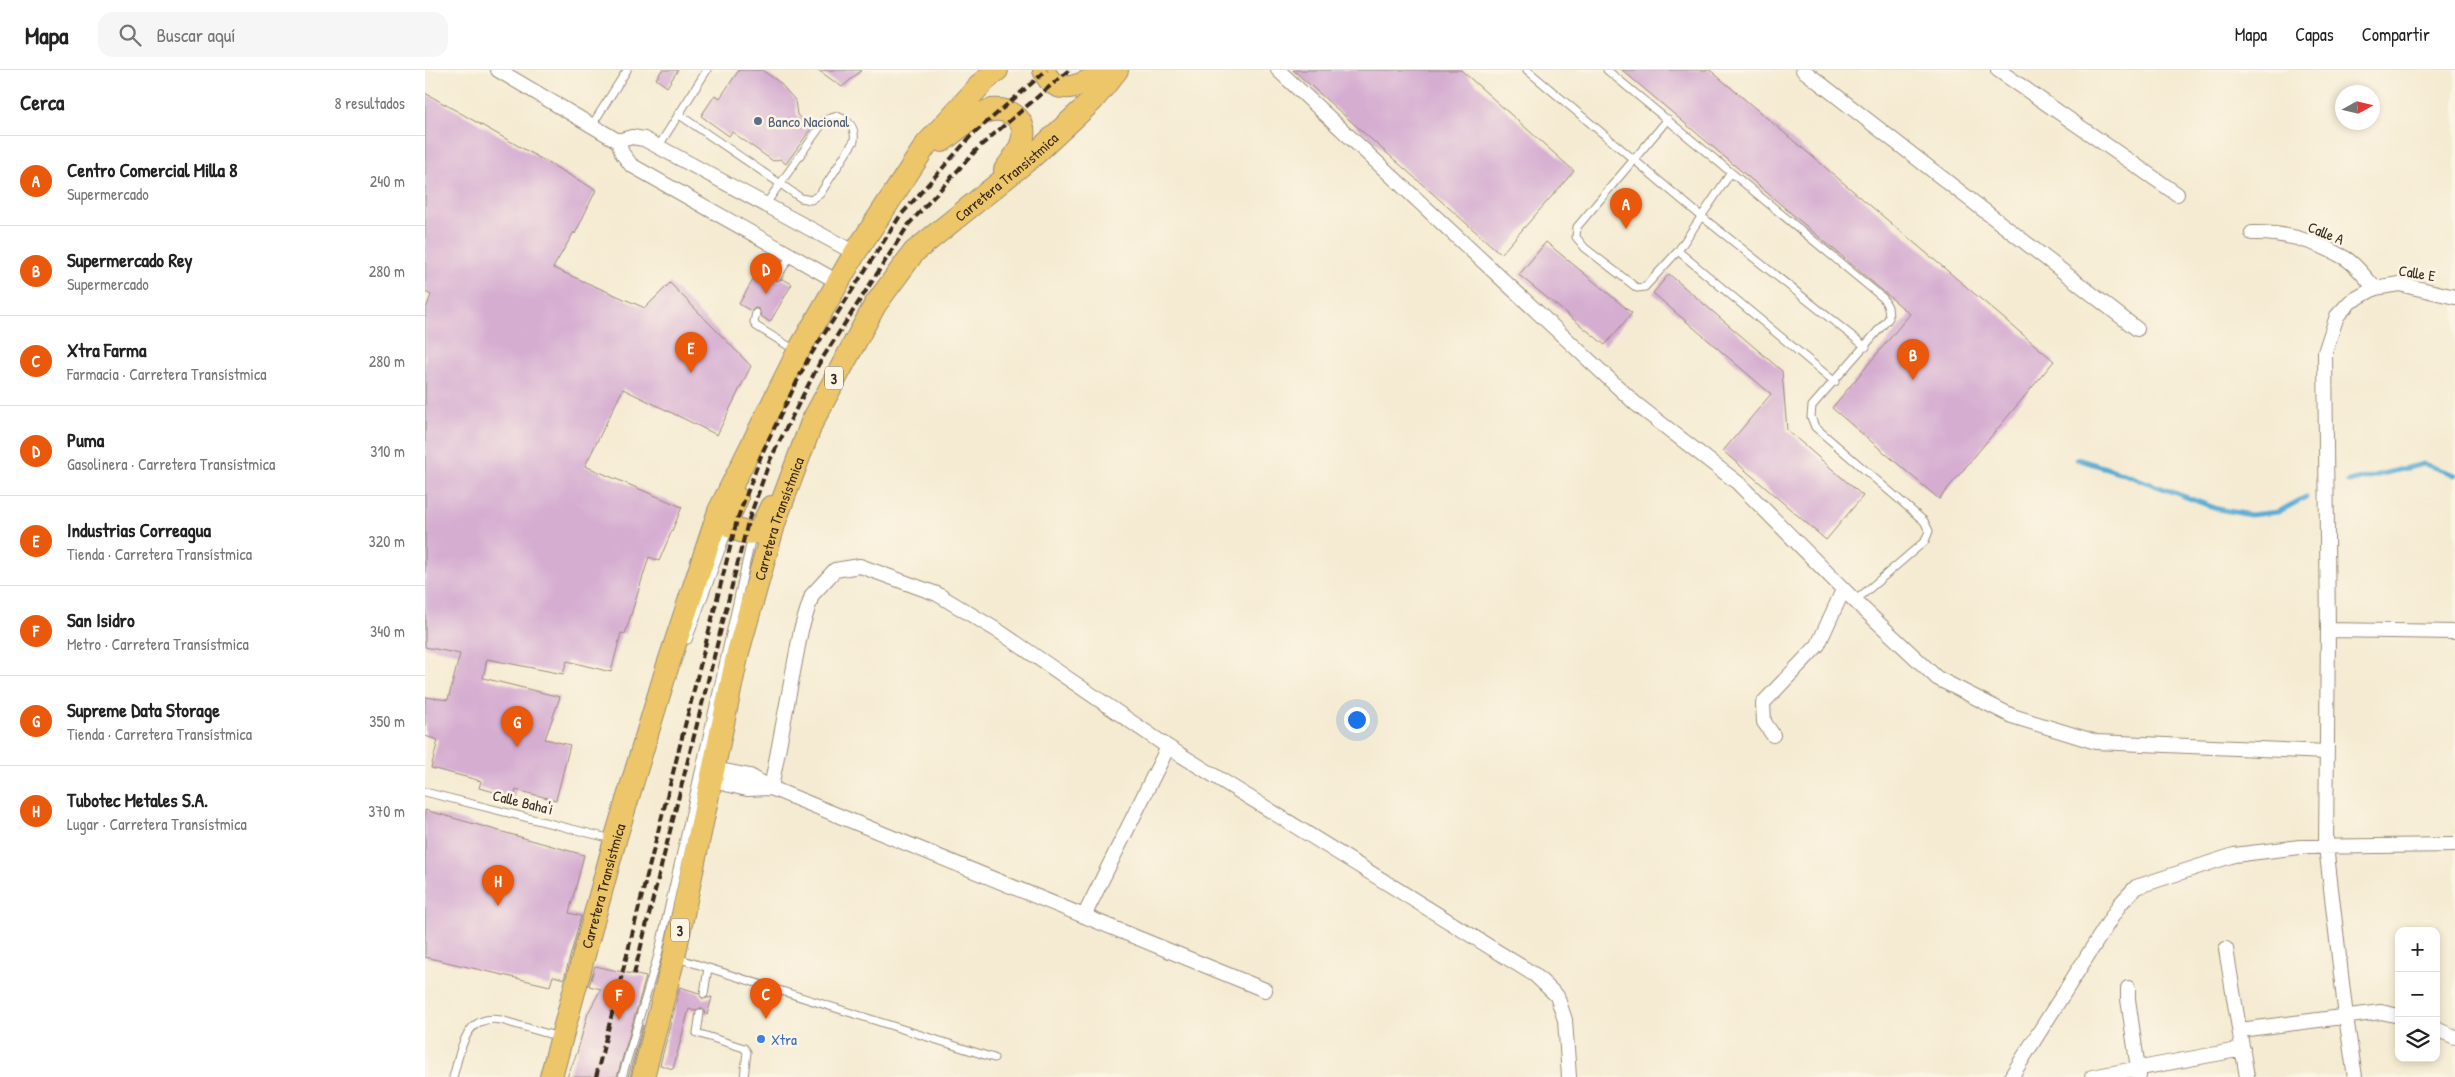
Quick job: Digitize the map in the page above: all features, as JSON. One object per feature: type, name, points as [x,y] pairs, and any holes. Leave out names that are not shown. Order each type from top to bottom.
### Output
[{"type":"main road","name":"Carretera Transístmica","points":[[551,1077],[615,840],[667,668],[719,512],[798,352],[855,254],[913,162],[983,82],[997,70]]},
{"type":"main road","points":[[1044,70],[1049,79],[1069,87],[1089,82],[1107,70]]},
{"type":"main road","name":"Carretera Transístmica","points":[[643,1077],[674,957],[741,644],[775,521],[812,422],[875,305],[914,252],[1034,155],[1092,101],[1117,70]]},
{"type":"main road","points":[[913,162],[979,115],[993,110],[1006,111],[1018,119],[1023,137],[1017,154],[991,189]]},
{"type":"main road","points":[[812,422],[762,528],[753,533],[730,526],[727,522],[729,514],[791,379],[839,289],[838,282]]},
{"type":"street","points":[[498,70],[618,141],[621,152],[631,165],[838,282]]},
{"type":"street","points":[[1278,70],[1636,404],[1738,483],[1843,590],[1937,678],[2012,716],[2096,742],[2327,752]]},
{"type":"street","points":[[1803,70],[2137,329]]},
{"type":"street","points":[[1998,70],[2177,194]]},
{"type":"street","points":[[618,141],[632,137],[644,139],[855,254]]},
{"type":"street","name":"Calle A","points":[[2252,233],[2273,232],[2293,237],[2346,258],[2375,288]]},
{"type":"street","name":"Calle E","points":[[2375,288],[2399,284],[2455,297]]},
{"type":"street","points":[[2355,1077],[2326,846],[2328,630],[2325,352],[2337,316],[2350,302],[2375,288]]},
{"type":"street","points":[[771,788],[801,630],[812,595],[835,570],[849,566],[860,566],[883,572],[937,594],[1000,632],[1168,747],[1535,975],[1557,996],[1565,1020],[1569,1077]]},
{"type":"street","points":[[1773,735],[1764,722],[1763,703],[1817,645],[1843,590]]},
{"type":"street","points":[[2328,630],[2455,632]]},
{"type":"street","points":[[1084,916],[1168,747]]},
{"type":"street","points":[[714,775],[747,789],[771,788],[1265,990]]},
{"type":"street","points":[[2011,1077],[2120,904],[2136,887],[2234,855],[2300,847],[2455,845]]},
{"type":"street","points":[[2226,949],[2247,1077]]},
{"type":"street","points":[[2129,988],[2128,999],[2138,1073]]},
{"type":"street","points":[[2240,1030],[2381,1012],[2395,1015]]},
{"type":"street","points":[[2440,1031],[2455,1037]]},
{"type":"street","points":[[2092,1077],[2138,1073],[2243,1049]]},
{"type":"lane","points":[[592,126],[627,70]]},
{"type":"lane","points":[[658,147],[707,70]]},
{"type":"lane","points":[[1527,70],[1701,216],[1866,347]]},
{"type":"lane","points":[[1607,70],[1668,119],[1730,174],[1883,298],[1889,307],[1889,318],[1866,347],[1812,406],[1811,417],[1815,427],[1924,521],[1929,530],[1925,541],[1855,601]]},
{"type":"lane","points":[[678,114],[780,184],[806,200],[816,199],[820,194],[854,141],[853,127],[844,118],[833,117],[825,120],[780,184],[765,205]]},
{"type":"lane","points":[[1668,119],[1577,227],[1576,237],[1585,248],[1637,288],[1645,287],[1678,251],[1730,174]]},
{"type":"lane","points":[[1678,251],[1835,382]]},
{"type":"lane","points":[[778,276],[791,255]]},
{"type":"lane","points":[[756,313],[754,322],[756,326],[798,352]]},
{"type":"lane","points":[[683,651],[730,526]]},
{"type":"lane","points":[[623,1077],[658,954],[753,533]]},
{"type":"lane","name":"Calle Baha'i","points":[[425,792],[615,840]]},
{"type":"lane","points":[[674,957],[994,1058]]},
{"type":"lane","points":[[704,994],[708,968]]},
{"type":"lane","points":[[579,1004],[587,976]]},
{"type":"lane","points":[[700,1013],[697,1033],[744,1048],[747,1052],[744,1077]]},
{"type":"lane","points":[[453,1077],[465,1034],[473,1026],[492,1018],[562,1038]]},
{"type":"building","points":[[662,70],[678,70],[667,87],[656,79]]},
{"type":"building","name":"Banco Nacional","points":[[739,70],[762,70],[779,82],[795,100],[797,115],[813,126],[786,164],[780,159],[773,161],[732,132],[729,136],[701,116],[715,95],[720,98]]},
{"type":"building","points":[[818,70],[862,70],[842,87]]},
{"type":"building","points":[[1293,70],[1461,70],[1574,171],[1501,254]]},
{"type":"building","points":[[1622,70],[1710,70],[2054,361],[1939,499],[1832,408],[1910,314]]},
{"type":"building","points":[[425,93],[596,190],[575,234],[574,232],[553,268],[645,308],[670,283],[751,366],[717,435],[623,389],[585,466],[682,507],[659,561],[649,557],[625,634],[621,633],[611,672],[567,661],[563,674],[487,659],[483,678],[560,697],[545,739],[570,745],[556,800],[516,790],[514,797],[479,788],[481,781],[431,768],[438,740],[425,736],[425,697],[448,700],[460,654],[425,647],[425,311],[431,295],[425,292]]},
{"type":"building","points":[[1546,242],[1632,313],[1605,345],[1519,275]]},
{"type":"building","points":[[761,266],[773,273],[776,281],[783,279],[792,284],[770,322],[761,316],[759,309],[755,308],[751,311],[739,304]]},
{"type":"building","points":[[1669,274],[1782,371],[1787,430],[1863,496],[1826,540],[1723,451],[1771,394],[1653,293]]},
{"type":"building","points":[[425,810],[584,855],[569,913],[581,916],[564,979],[553,976],[550,986],[425,957]]},
{"type":"building","points":[[595,966],[646,977],[617,1077],[567,1077],[577,1053],[588,1013],[601,989],[589,986]]},
{"type":"building","points":[[680,987],[699,993],[703,999],[712,997],[707,1015],[701,1008],[695,1011],[689,1009],[673,1069],[660,1065]]},
{"type":"building","points":[[643,1025],[630,1077],[628,1077]]},
{"type":"waterway","points":[[2077,459],[2119,472],[2218,509],[2250,515],[2278,512],[2306,497]]},
{"type":"waterway","points":[[2348,482],[2424,464],[2455,475]]},
{"type":"railway","points":[[596,1077],[737,520],[762,453],[808,359],[900,216],[971,136],[1047,70]]},
{"type":"railway","points":[[634,974],[748,522],[770,460],[820,362],[909,224],[979,147],[1069,70]]},
{"type":"place","name":"Banco Nacional","points":[[758,121]]},
{"type":"place","name":"Centro Comercial Milla 8","points":[[1626,229]]},
{"type":"place","name":"Puma","points":[[766,294]]},
{"type":"place","name":"Industrias Correagua","points":[[691,373]]},
{"type":"place","name":"Supermercado Rey","points":[[1913,380]]},
{"type":"place","name":"Supreme Data Storage","points":[[517,747]]},
{"type":"place","name":"Tubotec Metales S.A.","points":[[498,906]]},
{"type":"place","name":"Xtra Farma","points":[[766,1019]]},
{"type":"place","name":"San Isidro","points":[[619,1020]]},
{"type":"place","name":"Xtra","points":[[761,1039]]}]
